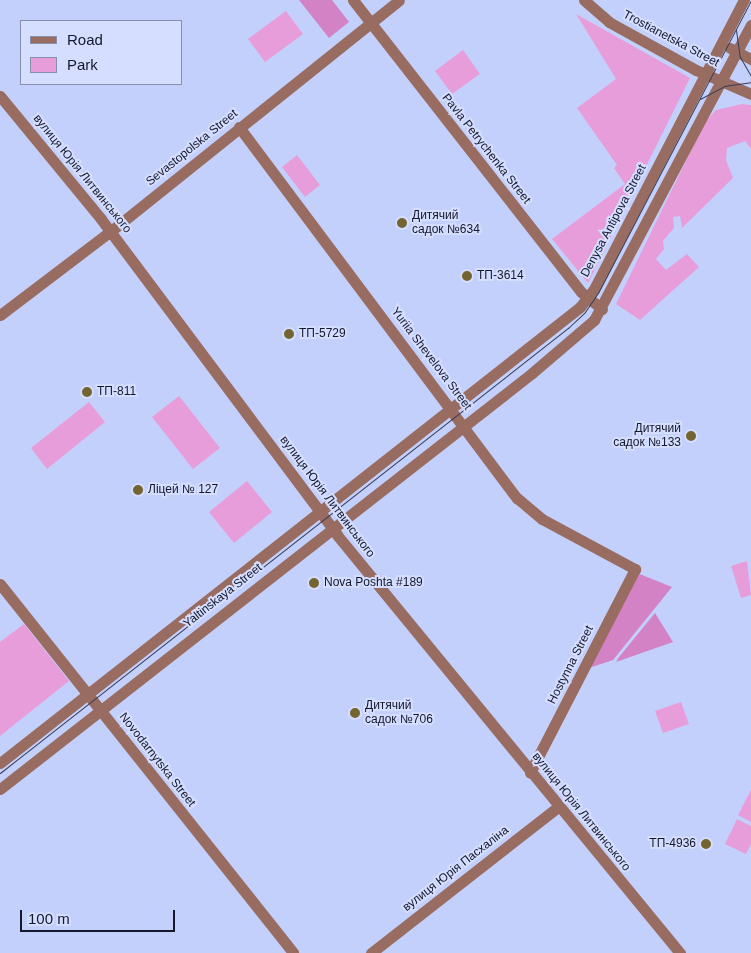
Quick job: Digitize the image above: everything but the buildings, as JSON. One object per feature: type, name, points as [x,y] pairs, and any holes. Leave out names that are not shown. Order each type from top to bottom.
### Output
[{"type":"street","name":"Pavla Petrychenka Street","points":[[353,0],[588,298],[602,309]]},
{"type":"street","name":"Sevastopolska Street","points":[[0,315],[110,231],[399,0]]},
{"type":"street","name":"Trostianetska Street","points":[[584,0],[609,22],[706,75],[751,94]]},
{"type":"street","name":"Denysa Antipova Street","points":[[452,409],[575,312],[588,298],[744,0]]},
{"type":"street","points":[[464,426],[582,332],[602,309],[751,25]]},
{"type":"street","name":"Trostianetska Street","points":[[722,44],[751,58]]},
{"type":"street","name":"вулиця Юрія Литвинського","points":[[0,96],[110,231],[332,528],[680,953]]},
{"type":"street","name":"Yuriia Shevelova Street","points":[[239,127],[517,498],[542,518],[635,570]]},
{"type":"street","name":"Yaltinskaya Street","points":[[0,762],[452,409]]},
{"type":"street","name":"Yaltinskaya Street","points":[[0,789],[464,426]]},
{"type":"street","name":"Hostynna Street","points":[[530,772],[635,570]]},
{"type":"street","name":"Novodarnytska Street","points":[[0,584],[292,953]]},
{"type":"street","name":"вулиця Юрія Пасхаліна","points":[[371,953],[559,806]]},
{"type":"green space","points":[[286,11],[303,34],[265,62],[248,39]]},
{"type":"green space","points":[[576,14],[690,78],[588,283],[552,239],[625,184],[614,168],[617,165],[577,108],[616,79]]},
{"type":"green space","points":[[463,50],[480,74],[452,94],[435,71]]},
{"type":"green space","points":[[742,104],[751,105],[751,149],[745,141],[727,148],[726,160],[733,178],[682,228],[680,216],[673,217],[674,228],[663,241],[664,249],[656,259],[666,270],[687,254],[699,267],[640,320],[616,304],[705,122],[716,110]]},
{"type":"green space","points":[[297,155],[320,185],[305,197],[282,167]]},
{"type":"green space","points":[[179,396],[220,448],[193,469],[152,417]]},
{"type":"green space","points":[[89,402],[105,422],[47,469],[31,448]]},
{"type":"green space","points":[[247,481],[272,512],[234,543],[209,512]]},
{"type":"green space","points":[[747,561],[751,595],[741,598],[731,566]]},
{"type":"green space","points":[[24,624],[69,681],[0,736],[0,642]]},
{"type":"green space","points":[[681,702],[689,724],[663,733],[655,711]]},
{"type":"green space","points":[[751,790],[751,822],[738,815]]},
{"type":"green space","points":[[737,819],[751,826],[751,844],[746,854],[725,844]]},
{"type":"shaded area","points":[[299,0],[332,0],[349,22],[329,38]]},
{"type":"shaded area","points":[[637,573],[672,587],[613,660],[589,668]]},
{"type":"shaded area","points":[[655,613],[673,642],[616,662],[619,657]]},
{"type":"tram line","points":[[0,773],[568,328],[585,312],[598,293],[751,0]]},
{"type":"tram line","points":[[736,30],[740,57],[751,76]]},
{"type":"tram line","points":[[700,99],[724,86],[751,82]]},
{"type":"place","name":"Дитячий садок №634","points":[[402,223]]},
{"type":"place","name":"ТП-3614","points":[[467,276]]},
{"type":"place","name":"ТП-5729","points":[[289,334]]},
{"type":"place","name":"ТП-811","points":[[87,392]]},
{"type":"place","name":"Дитячий садок №133","points":[[691,436]]},
{"type":"place","name":"Ліцей № 127","points":[[138,490]]},
{"type":"place","name":"Nova Poshta #189","points":[[314,583]]},
{"type":"place","name":"Дитячий садок №706","points":[[355,713]]},
{"type":"place","name":"ТП-4936","points":[[706,844]]}]
